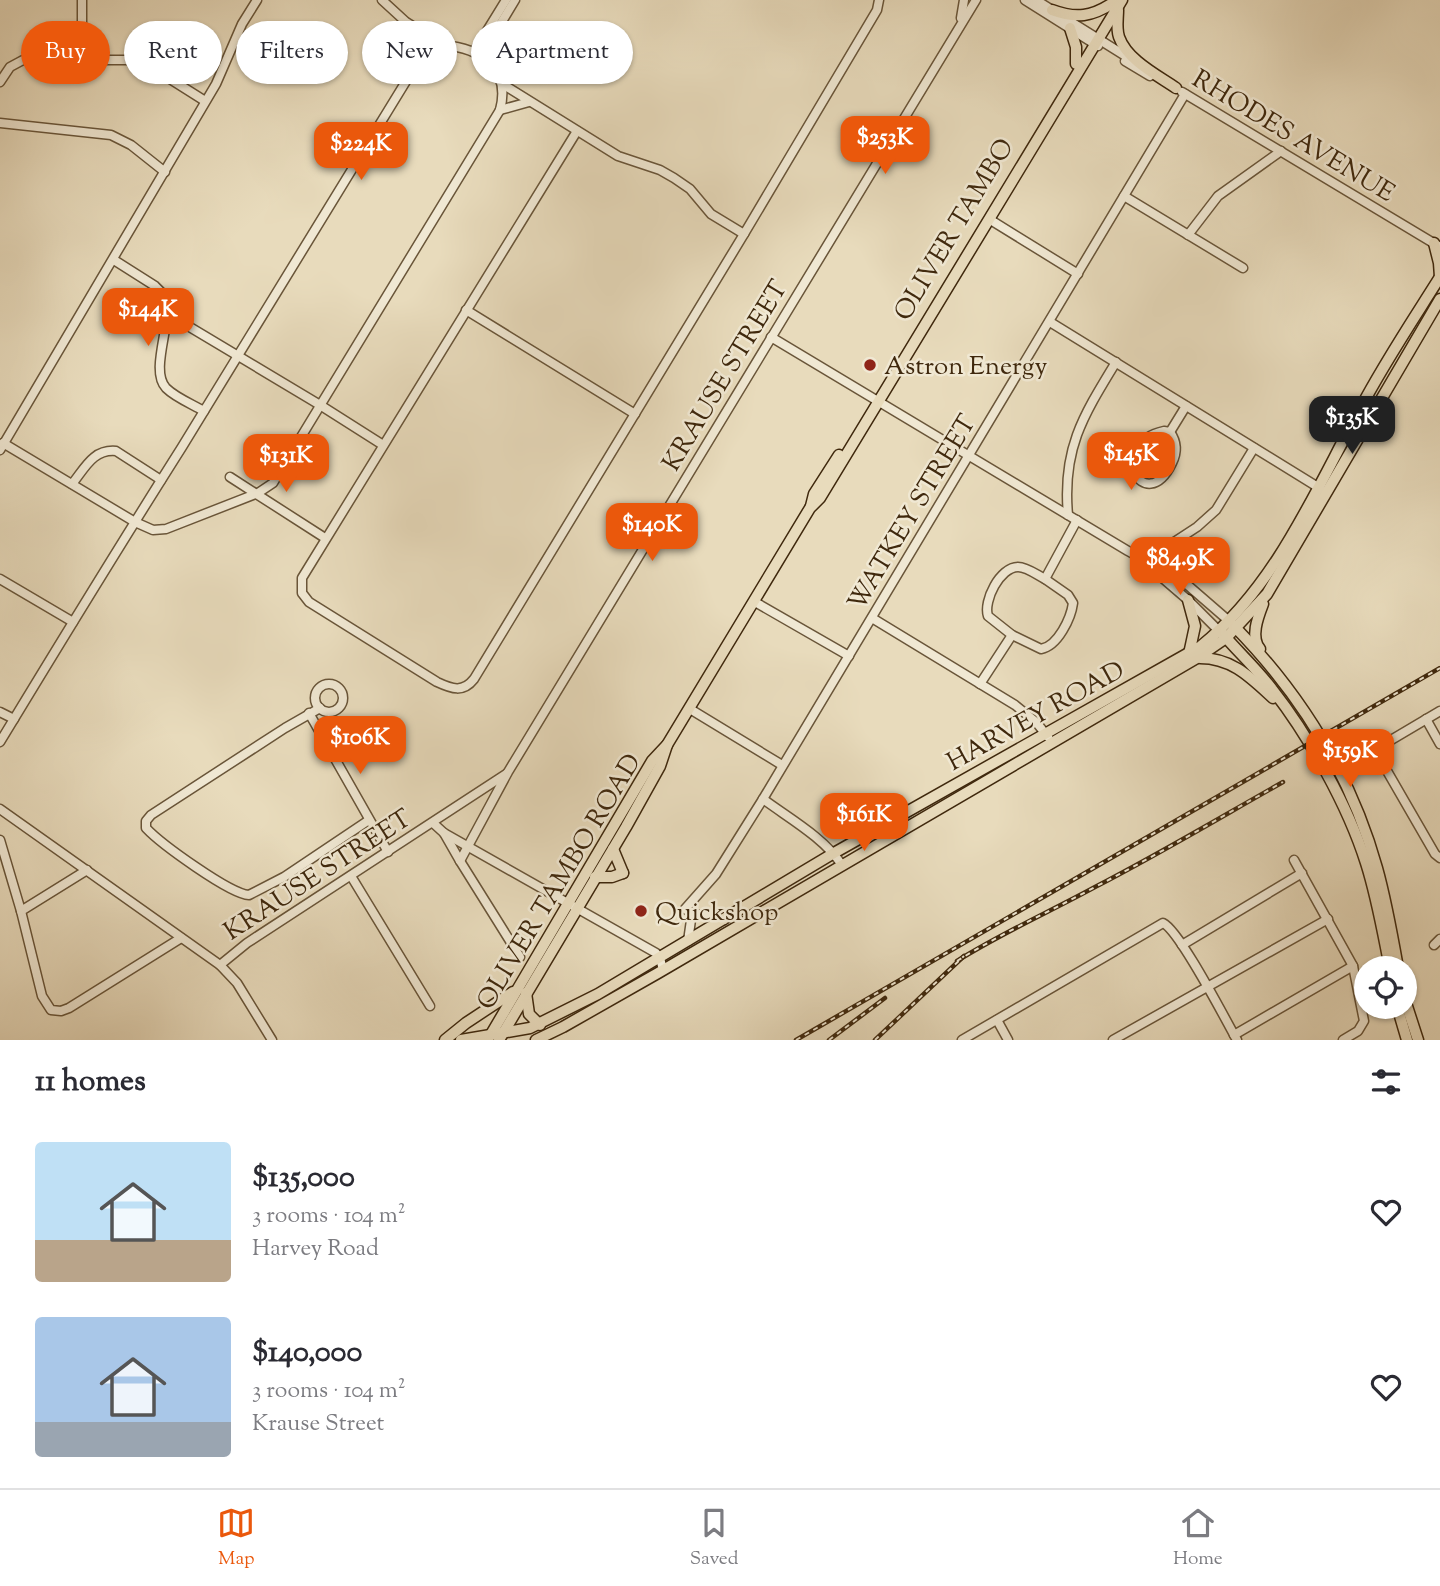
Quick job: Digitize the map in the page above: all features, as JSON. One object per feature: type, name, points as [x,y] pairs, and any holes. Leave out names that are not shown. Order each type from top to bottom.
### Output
[{"type":"main road","points":[[1052,10],[1076,17],[1090,16],[1117,2],[1117,30],[1124,46],[1140,62],[1181,91]]},
{"type":"main road","name":"OLIVER TAMBO","points":[[877,400],[989,219],[1117,2]]},
{"type":"main road","points":[[1070,28],[1076,47],[1076,64]]},
{"type":"main road","name":"OLIVER TAMBO","points":[[810,508],[820,498],[1076,64],[1095,40]]},
{"type":"main road","points":[[1436,243],[1440,277]]},
{"type":"main road","name":"HARVEY ROAD","points":[[536,1040],[663,970],[1052,743],[1193,656],[1222,634],[1266,594],[1322,489],[1367,395],[1440,277]]},
{"type":"main road","name":"HARVEY ROAD","points":[[1233,624],[1322,489],[1440,299]]},
{"type":"main road","name":"OLIVER TAMBO ROAD","points":[[496,1036],[652,761],[667,745],[690,709],[810,508]]},
{"type":"main road","points":[[1266,594],[1257,622],[1256,645],[1281,671],[1329,751],[1363,825],[1383,891],[1396,956]]},
{"type":"main road","points":[[1188,600],[1195,626],[1193,656],[1226,661],[1243,671],[1293,718]]},
{"type":"main road","points":[[1233,624],[1296,697]]},
{"type":"main road","points":[[1222,634],[1271,687],[1293,718],[1338,798],[1359,843],[1371,881],[1387,956]]},
{"type":"main road","name":"HARVEY ROAD","points":[[461,1040],[496,1036],[540,1025],[688,942],[834,853],[1045,733],[1193,656]]},
{"type":"main road","name":"OLIVER TAMBO ROAD","points":[[572,905],[613,849],[660,766],[667,745]]},
{"type":"main road","points":[[595,877],[612,877],[623,873],[613,849]]},
{"type":"main road","points":[[445,1040],[466,1023],[522,991],[528,1014],[540,1025]]},
{"type":"main road","points":[[598,994],[603,1004]]},
{"type":"main road","points":[[1401,1019],[1407,1040]]},
{"type":"main road","points":[[1411,1019],[1418,1040]]},
{"type":"main road","points":[[541,1040],[563,1027]]},
{"type":"street","points":[[82,0],[82,21]]},
{"type":"street","points":[[257,0],[242,24],[216,85],[2,447],[72,484],[135,522],[153,530],[166,529],[258,493],[273,483],[500,110],[504,85],[618,156],[660,170],[674,178],[690,189],[710,214],[744,234]]},
{"type":"street","points":[[382,0],[406,21]]},
{"type":"street","points":[[495,21],[506,0]]},
{"type":"street","points":[[500,21],[515,0]]},
{"type":"street","points":[[576,131],[302,578],[302,593],[305,598],[437,682],[455,689],[467,687],[474,679],[744,234],[877,10],[879,0]]},
{"type":"street","points":[[960,24],[964,0]]},
{"type":"street","name":"KRAUSE STREET","points":[[460,861],[508,772],[976,0]]},
{"type":"street","points":[[1025,0],[1095,40]]},
{"type":"street","points":[[1036,0],[1095,40]]},
{"type":"street","name":"RHODES AVENUE","points":[[1095,40],[1436,243]]},
{"type":"street","points":[[110,60],[138,61],[148,65],[205,101]]},
{"type":"street","points":[[0,82],[10,67],[21,61]]},
{"type":"street","points":[[0,742],[404,84]]},
{"type":"street","name":"WATKEY STREET","points":[[688,911],[716,874],[763,799],[1050,322],[1124,196],[1181,91]]},
{"type":"street","points":[[500,110],[529,102]]},
{"type":"street","points":[[0,123],[111,135],[131,145],[165,172]]},
{"type":"street","points":[[1188,235],[1218,196],[1280,151]]},
{"type":"street","points":[[1124,196],[1243,268]]},
{"type":"street","points":[[989,219],[1078,274]]},
{"type":"street","points":[[114,260],[162,292],[166,298],[168,314],[160,366],[161,381],[168,390],[204,411]]},
{"type":"street","points":[[467,310],[635,414]]},
{"type":"street","points":[[168,314],[383,445]]},
{"type":"street","points":[[1050,322],[1322,489]]},
{"type":"street","points":[[771,337],[1184,582],[1233,624]]},
{"type":"street","points":[[1068,515],[1067,481],[1073,441],[1090,404],[1116,362]]},
{"type":"street","points":[[1170,432],[1186,406]]},
{"type":"street","points":[[1164,431],[1170,432],[1176,445],[1170,467],[1155,481],[1141,482],[1132,468],[1136,453],[1150,436],[1164,431]]},
{"type":"street","points":[[182,447],[192,454]]},
{"type":"street","points":[[1147,562],[1197,527],[1216,510],[1254,448]]},
{"type":"street","points":[[72,484],[92,458],[111,450],[161,480]]},
{"type":"street","points":[[230,477],[325,538]]},
{"type":"street","points":[[1045,579],[1077,520]]},
{"type":"street","points":[[1147,562],[1222,634]]},
{"type":"street","points":[[1014,567],[1026,569],[1045,579],[1068,595],[1073,603],[1071,613],[1056,640],[1047,648],[1041,649],[1012,635],[988,616],[987,603],[1004,574],[1014,567]]},
{"type":"street","points":[[0,579],[73,622]]},
{"type":"street","points":[[755,602],[849,656]]},
{"type":"street","points":[[872,618],[1026,714],[1052,743]]},
{"type":"street","points":[[980,684],[1012,635]]},
{"type":"street","points":[[320,708],[151,815],[146,821],[146,828],[233,891],[249,895],[284,877],[369,820]]},
{"type":"street","points":[[690,709],[782,765]]},
{"type":"street","points":[[1440,711],[1386,743],[1380,752],[1383,764],[1435,854],[1440,858]]},
{"type":"street","points":[[0,712],[14,719]]},
{"type":"street","points":[[309,713],[388,852]]},
{"type":"street","points":[[1426,719],[1440,744]]},
{"type":"street","name":"KRAUSE STREET","points":[[220,965],[247,943],[508,772]]},
{"type":"street","points":[[763,799],[817,838],[834,853],[842,865]]},
{"type":"street","points":[[0,809],[220,965],[237,983],[272,1040]]},
{"type":"street","points":[[433,823],[444,833],[656,953],[663,970]]},
{"type":"street","points":[[444,833],[520,957]]},
{"type":"street","points":[[0,840],[21,911],[41,996],[48,1008],[57,1012],[73,1006],[181,938]]},
{"type":"street","points":[[1294,860],[1353,966],[1364,1021],[1358,1031],[1343,1040]]},
{"type":"street","points":[[21,911],[87,870]]},
{"type":"street","points":[[1182,945],[1302,873]]},
{"type":"street","points":[[351,876],[430,1006]]},
{"type":"street","points":[[688,942],[688,911],[725,920]]},
{"type":"street","points":[[1113,1040],[1328,919]]},
{"type":"street","points":[[962,1040],[1163,923],[1169,926],[1182,945],[1235,1037],[1353,966]]},
{"type":"street","points":[[997,1020],[1008,1040]]},
{"type":"railway","points":[[796,1040],[1440,668]]},
{"type":"railway","points":[[957,961],[1143,862],[1283,782]]},
{"type":"railway","points":[[875,1040],[964,956]]},
{"type":"railway","points":[[829,1040],[885,998]]},
{"type":"place","name":"Astron Energy","points":[[870,365]]},
{"type":"place","name":"Quickshop","points":[[641,911]]}]
